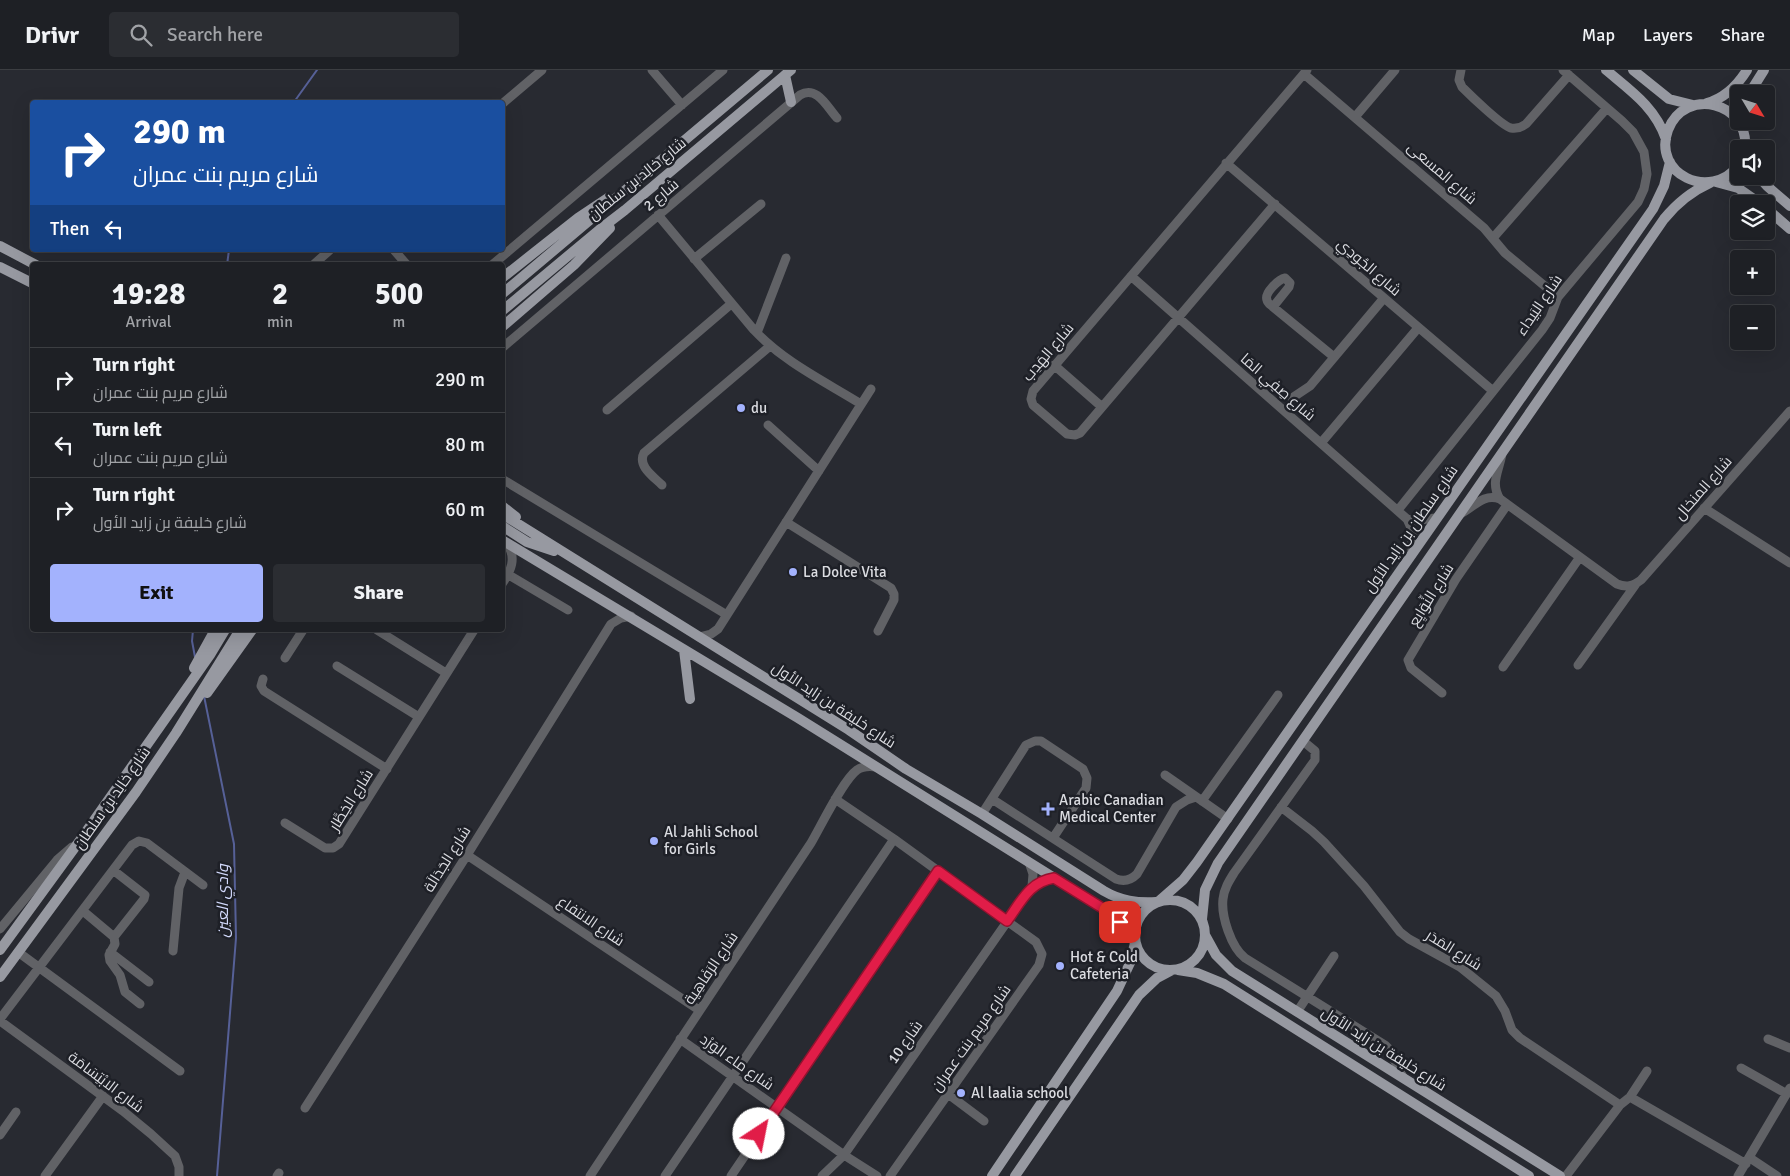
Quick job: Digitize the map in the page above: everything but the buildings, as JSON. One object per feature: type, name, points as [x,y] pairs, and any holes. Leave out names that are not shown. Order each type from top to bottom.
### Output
[{"type":"main road","name":"شارع خالِد بن سلطان","points":[[505,292],[768,70]]},
{"type":"main road","points":[[1606,70],[1651,110],[1658,119],[1666,139],[1667,154],[1674,168],[1694,182],[1712,182],[1738,188],[1748,195]]},
{"type":"main road","points":[[1633,70],[1669,99],[1685,105],[1706,104],[1721,106],[1730,112]]},
{"type":"main road","points":[[1706,104],[1730,91],[1747,70]]},
{"type":"main road","points":[[1755,85],[1764,70]]},
{"type":"main road","name":"شارع خالِد بن سلطان","points":[[505,309],[788,72]]},
{"type":"main road","points":[[788,72],[792,102]]},
{"type":"main road","points":[[1666,139],[1670,125],[1675,118],[1694,105]]},
{"type":"main road","name":"شارع سلطان بن زايد الأول","points":[[1158,902],[1176,887],[1190,871],[1228,819],[1653,208],[1664,186],[1670,162]]},
{"type":"main road","points":[[1015,1176],[1139,995],[1157,978],[1192,963],[1197,957],[1204,943],[1205,935],[1202,920],[1205,890],[1213,871],[1664,219],[1674,206],[1687,195],[1730,174]]},
{"type":"main road","points":[[1766,185],[1790,206]]},
{"type":"main road","points":[[505,276],[578,218],[629,186]]},
{"type":"main road","points":[[505,324],[574,265],[625,210]]},
{"type":"main road","points":[[1775,216],[1790,229]]},
{"type":"main road","points":[[0,246],[30,262]]},
{"type":"main road","points":[[0,267],[30,282]]},
{"type":"main road","points":[[505,509],[533,533]]},
{"type":"main road","name":"شارع خليفة بن زايد الأول","points":[[505,516],[849,730],[906,769],[1113,896],[1131,902],[1158,902]]},
{"type":"main road","points":[[505,528],[527,542],[566,555]]},
{"type":"main road","name":"شارع خليفة بن زايد الأول","points":[[505,542],[631,616],[1114,916],[1135,942]]},
{"type":"main road","points":[[162,723],[214,632]]},
{"type":"main road","name":"شارع خالِد بن سلطان","points":[[0,950],[82,839],[224,632]]},
{"type":"main road","name":"شارع خالِد بن سلطان","points":[[0,977],[136,792],[176,734],[239,632]]},
{"type":"main road","points":[[176,734],[251,632]]},
{"type":"main road","points":[[684,650],[690,699]]},
{"type":"main road","points":[[992,1176],[1118,991],[1130,963],[1135,942],[1135,927],[1148,907],[1158,902],[1173,900],[1187,904],[1198,913],[1202,920]]},
{"type":"main road","name":"شارع خليفة بن زايد الأول","points":[[1205,935],[1216,955],[1226,967],[1560,1176]]},
{"type":"main road","points":[[1135,942],[1147,963],[1162,970],[1175,970]]},
{"type":"main road","name":"شارع خليفة بن زايد الأول","points":[[1175,970],[1196,973],[1224,984],[1529,1176]]},
{"type":"street","points":[[505,101],[542,70]]},
{"type":"street","points":[[652,70],[682,105]]},
{"type":"street","points":[[496,262],[723,70]]},
{"type":"street","points":[[1355,117],[1395,70]]},
{"type":"street","points":[[1461,70],[1459,80],[1462,86],[1504,124],[1514,128],[1520,128],[1526,124],[1566,73]]},
{"type":"street","name":"شارع المسعى","points":[[1305,72],[1494,238],[1505,253],[1558,297]]},
{"type":"street","name":"شارع الهَدِب","points":[[1275,204],[1080,433],[1067,434],[1035,407],[1032,402],[1031,393],[1305,72]]},
{"type":"street","name":"شارع البَيداء","points":[[1398,510],[1546,324],[1558,297],[1634,208],[1644,189],[1647,166],[1641,145],[1628,127],[1566,73]]},
{"type":"street","name":"شارع 2","points":[[505,345],[803,93],[813,92],[836,118]]},
{"type":"street","points":[[1494,238],[1607,108]]},
{"type":"street","name":"شارع الجُودِي","points":[[1226,163],[1493,392]]},
{"type":"street","points":[[694,259],[761,204]]},
{"type":"street","points":[[658,215],[757,334],[794,363],[861,404]]},
{"type":"street","points":[[316,262],[328,252]]},
{"type":"street","points":[[396,252],[404,262]]},
{"type":"street","points":[[757,334],[786,258]]},
{"type":"street","name":"شارع صِفِي المَا","points":[[1131,276],[1407,519]]},
{"type":"street","points":[[1292,398],[1310,386],[1384,298]]},
{"type":"street","points":[[607,410],[731,304]]},
{"type":"street","points":[[1273,307],[1334,357]]},
{"type":"street","points":[[1321,443],[1418,328]]},
{"type":"street","points":[[662,486],[642,464],[644,453],[770,346]]},
{"type":"street","points":[[1054,365],[1102,407]]},
{"type":"street","points":[[699,637],[712,634],[718,629],[871,388]]},
{"type":"street","name":"شارع المنخال","points":[[1578,665],[1636,584],[1790,411]]},
{"type":"street","points":[[768,426],[819,471]]},
{"type":"street","points":[[1502,454],[1494,484],[1496,492],[1504,502]]},
{"type":"street","points":[[505,481],[727,615]]},
{"type":"street","points":[[1460,514],[1484,498],[1492,497],[1504,502],[1622,586],[1628,587],[1636,584]]},
{"type":"street","name":"شارع النِّوَايِع","points":[[1442,693],[1411,668],[1408,660],[1504,502]]},
{"type":"street","points":[[1704,508],[1790,563]]},
{"type":"street","points":[[1407,519],[1418,522],[1437,518]]},
{"type":"street","points":[[1407,519],[1412,530],[1412,554]]},
{"type":"street","points":[[786,522],[890,588],[894,594],[894,600],[878,631]]},
{"type":"street","points":[[505,542],[513,553],[507,571]]},
{"type":"street","points":[[1503,667],[1580,557]]},
{"type":"street","points":[[507,571],[524,558],[535,559]]},
{"type":"street","points":[[507,571],[568,610]]},
{"type":"street","points":[[608,603],[612,612],[611,624]]},
{"type":"street","points":[[611,624],[621,618],[631,616]]},
{"type":"street","name":"شارع الجَدَالَة","points":[[305,1108],[467,856],[611,624]]},
{"type":"street","points":[[718,629],[720,651]]},
{"type":"street","points":[[285,658],[302,632]]},
{"type":"street","points":[[380,632],[446,673]]},
{"type":"street","name":"شارع الخِطَّار","points":[[285,822],[325,848],[336,846],[341,841],[473,632]]},
{"type":"street","points":[[337,666],[419,717]]},
{"type":"street","points":[[263,679],[261,686],[264,691],[387,769]]},
{"type":"street","points":[[992,799],[1116,879],[1127,880],[1137,874],[1176,807],[1184,801],[1199,799],[1278,695]]},
{"type":"street","points":[[982,814],[1026,745],[1035,740],[1044,742],[1083,769],[1088,778],[1086,788],[1053,838]]},
{"type":"street","points":[[1303,741],[1315,751],[1315,760],[1234,873],[1226,888],[1223,906],[1231,939],[1240,954],[1383,1043],[1388,1048],[1404,1079]]},
{"type":"street","points":[[852,752],[855,762],[853,773]]},
{"type":"street","points":[[853,773],[863,767],[876,767]]},
{"type":"street","name":"شارع الرَفَاهِية","points":[[590,1176],[811,843],[853,773]]},
{"type":"street","points":[[1165,775],[1228,819]]},
{"type":"street","name":"شارع مريم بنت عمران","points":[[836,799],[1007,921],[1038,945],[1042,954],[1041,962],[890,1176]]},
{"type":"street","name":"شارع المَدَر","points":[[1281,807],[1324,842],[1364,886],[1400,932],[1409,939],[1460,967],[1496,996],[1506,1010],[1512,1030],[1520,1038],[1620,1105]]},
{"type":"street","points":[[0,929],[58,860],[82,839]]},
{"type":"street","points":[[665,1176],[894,839]]},
{"type":"street","points":[[0,1020],[38,967],[132,845],[139,842],[147,843],[203,885]]},
{"type":"street","name":"شارع الانتفاع","points":[[467,856],[699,1010]]},
{"type":"street","points":[[1029,862],[1033,874],[1032,886]]},
{"type":"street","points":[[113,870],[145,895],[134,913],[114,937]]},
{"type":"street","points":[[731,1176],[938,871]]},
{"type":"street","points":[[173,951],[179,888],[185,872]]},
{"type":"street","points":[[1007,921],[1032,886],[1042,880],[1054,878]]},
{"type":"street","points":[[83,911],[114,937],[115,944],[110,952],[110,961],[120,975],[125,992],[140,1004]]},
{"type":"street","name":"شارع 10","points":[[822,1176],[844,1155],[1007,921]]},
{"type":"street","points":[[18,952],[180,1072]]},
{"type":"street","points":[[110,952],[149,982]]},
{"type":"street","points":[[1297,1012],[1334,956]]},
{"type":"street","name":"شارع الابْتِسَامَة","points":[[0,1020],[137,1122],[173,1154],[178,1163],[179,1176]]},
{"type":"street","name":"شارع ماء الوَرْد","points":[[680,1039],[844,1155],[877,1176]]},
{"type":"street","points":[[1768,1039],[1790,1048]]},
{"type":"street","points":[[1377,1062],[1386,1058],[1390,1053]]},
{"type":"street","points":[[1738,1176],[1788,1091],[1742,1068]]},
{"type":"street","points":[[1566,1176],[1620,1105],[1630,1097],[1647,1071]]},
{"type":"street","points":[[948,1094],[984,1121]]},
{"type":"street","points":[[45,1176],[103,1096]]},
{"type":"street","points":[[1630,1097],[1777,1176]]},
{"type":"street","points":[[0,1135],[16,1112]]},
{"type":"waterway","name":"وادي العين","points":[[295,100],[317,70]]},
{"type":"waterway","name":"وادي العين","points":[[227,262],[229,252]]},
{"type":"waterway","name":"وادي العين","points":[[193,632],[192,641],[195,657]]},
{"type":"waterway","name":"وادي العين","points":[[204,696],[234,844],[236,938],[217,1176]]},
{"type":"place","name":"du","points":[[741,408]]},
{"type":"place","name":"La Dolce Vita","points":[[793,572]]},
{"type":"place","name":"Arabic Canadian Medical Center","points":[[1048,809]]},
{"type":"place","name":"Al Jahli School for Girls","points":[[654,841]]},
{"type":"place","name":"Hot & Cold Cafeteria","points":[[1060,966]]},
{"type":"place","name":"Al laalia school","points":[[961,1093]]},
{"type":"route","points":[[759,1134],[938,871],[1007,921],[1032,886],[1042,880],[1054,878],[1104,909],[1120,922]]}]
